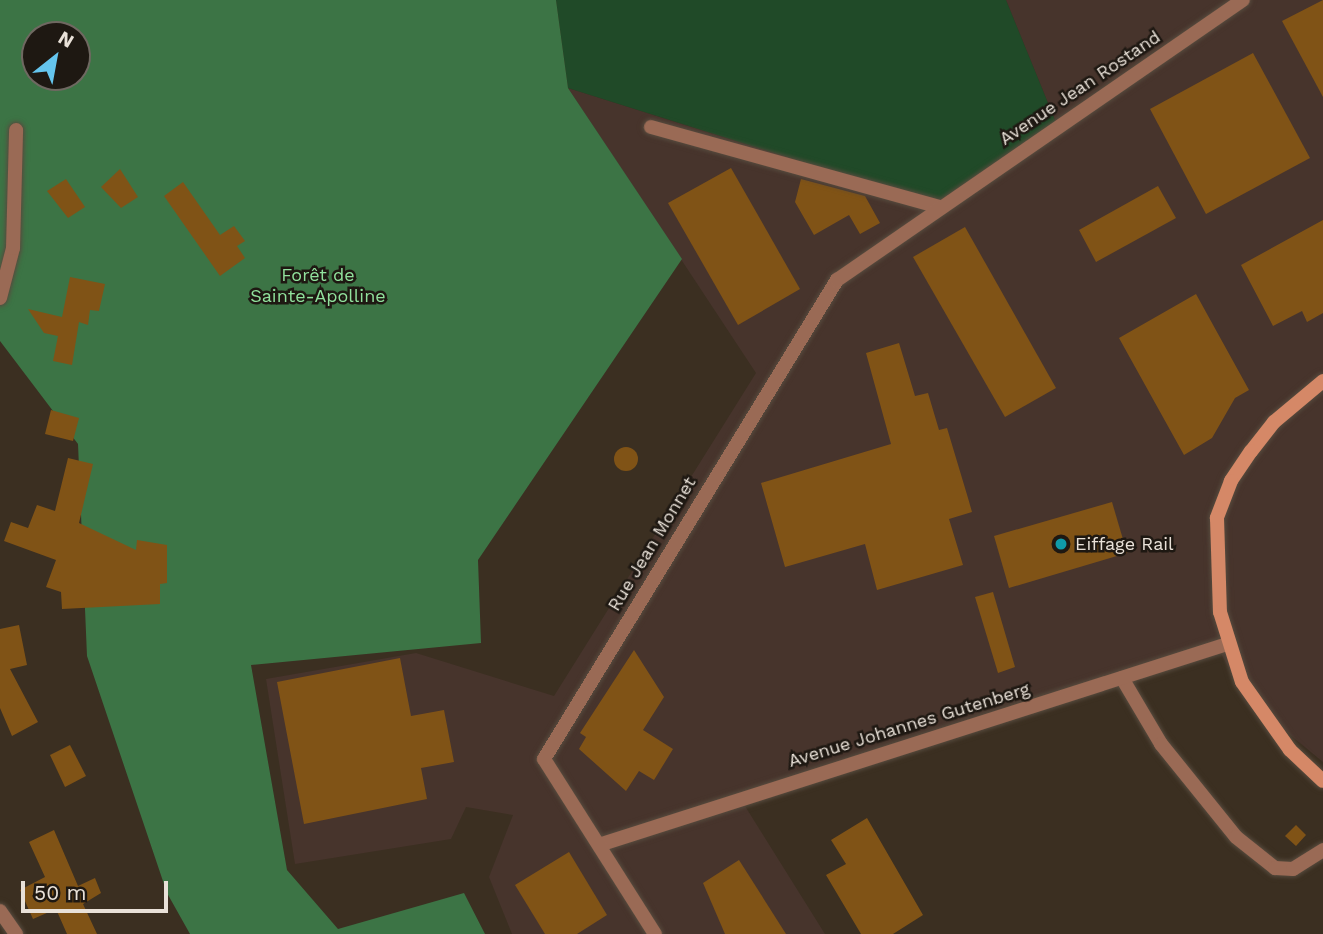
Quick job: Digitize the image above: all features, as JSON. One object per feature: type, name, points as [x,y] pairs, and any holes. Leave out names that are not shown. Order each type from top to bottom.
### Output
[{"type":"street","name":"Avenue Jean Rostand","points":[[940,207],[1243,0]]},
{"type":"street","points":[[651,127],[940,207]]},
{"type":"street","points":[[0,298],[13,248],[16,130]]},
{"type":"street","name":"Rue Jean Monnet","points":[[655,934],[602,844],[544,759],[837,280],[940,207]]},
{"type":"street","points":[[1323,381],[1273,422],[1221,502],[1220,612],[1227,644],[1264,718],[1323,781]]},
{"type":"street","name":"Avenue Johannes Gutenberg","points":[[602,844],[1227,644]]},
{"type":"street","points":[[1122,678],[1161,744],[1236,838],[1275,868],[1293,869],[1323,850]]},
{"type":"street","points":[[0,911],[16,934]]},
{"type":"shaded area","points":[[1006,0],[1323,0],[1323,762],[1245,698],[1219,650],[740,798],[825,934],[512,934],[489,877],[513,815],[466,807],[451,839],[295,864],[266,679],[416,653],[554,696],[756,373],[568,88],[940,205],[1057,125]]},
{"type":"green space","name":"Forêt de Sainte-Apolline","points":[[0,0],[556,0],[568,88],[682,259],[478,560],[481,643],[251,665],[287,870],[338,929],[464,893],[485,934],[190,934],[167,893],[87,656],[78,444],[0,341]]},
{"type":"green space","points":[[556,0],[1006,0],[1057,125],[940,205],[568,88]]},
{"type":"building","points":[[1323,0],[1323,97],[1282,21]]},
{"type":"building","points":[[1253,53],[1310,158],[1206,214],[1150,109]]},
{"type":"building","points":[[731,168],[800,289],[738,325],[668,203]]},
{"type":"building","points":[[120,169],[138,197],[121,208],[101,187]]},
{"type":"building","points":[[66,179],[85,207],[68,218],[47,191]]},
{"type":"building","points":[[801,179],[865,196],[880,223],[860,234],[849,215],[814,235],[795,202]]},
{"type":"building","points":[[183,182],[220,235],[234,226],[245,241],[237,246],[245,258],[220,276],[164,196]]},
{"type":"building","points":[[1158,186],[1176,218],[1096,262],[1079,230]]},
{"type":"building","points":[[1323,220],[1323,313],[1307,322],[1302,311],[1273,326],[1241,265]]},
{"type":"building","points":[[965,227],[1056,388],[1005,417],[913,257]]},
{"type":"building","points":[[70,277],[105,284],[99,311],[90,310],[88,325],[79,322],[72,365],[53,361],[58,336],[44,333],[28,309],[62,317]]},
{"type":"building","points":[[1196,294],[1249,390],[1235,398],[1212,438],[1184,455],[1119,338]]},
{"type":"building","points":[[899,343],[915,396],[928,393],[939,430],[947,428],[968,498],[972,512],[949,519],[963,565],[877,590],[865,544],[785,567],[761,483],[891,444],[866,353]]},
{"type":"building","points":[[51,410],[79,418],[73,441],[45,434]]},
{"type":"building","points":[[621,447],[631,447],[638,454],[638,464],[631,471],[621,471],[614,464],[614,454]]},
{"type":"building","points":[[68,458],[93,464],[79,523],[136,550],[137,540],[167,545],[167,583],[160,584],[160,604],[62,609],[61,592],[46,587],[56,560],[4,541],[11,522],[28,528],[37,505],[55,511]]},
{"type":"building","name":"Eiffage Rail","points":[[1112,502],[1127,553],[1009,588],[994,536]]},
{"type":"building","points":[[993,592],[1015,667],[998,673],[975,597]]},
{"type":"building","points":[[19,625],[27,665],[10,669],[38,722],[12,736],[0,708],[0,629]]},
{"type":"building","points":[[634,650],[664,697],[643,730],[673,749],[654,780],[639,771],[626,791],[579,749],[586,737],[580,733]]},
{"type":"building","points":[[400,658],[411,716],[444,710],[454,762],[421,768],[427,799],[304,824],[277,682]]},
{"type":"building","points":[[70,745],[86,776],[65,787],[50,755]]},
{"type":"building","points":[[867,818],[923,915],[893,934],[861,934],[826,875],[846,864],[831,840]]},
{"type":"building","points":[[1296,825],[1306,835],[1296,846],[1285,836]]},
{"type":"building","points":[[54,830],[78,886],[95,878],[101,893],[83,904],[97,934],[67,934],[56,909],[33,919],[20,890],[45,877],[29,842]]},
{"type":"building","points":[[569,852],[607,915],[577,934],[545,934],[515,885]]},
{"type":"building","points":[[739,860],[786,934],[725,934],[703,883]]},
{"type":"place","name":"Eiffage Rail","points":[[1061,544]]}]
